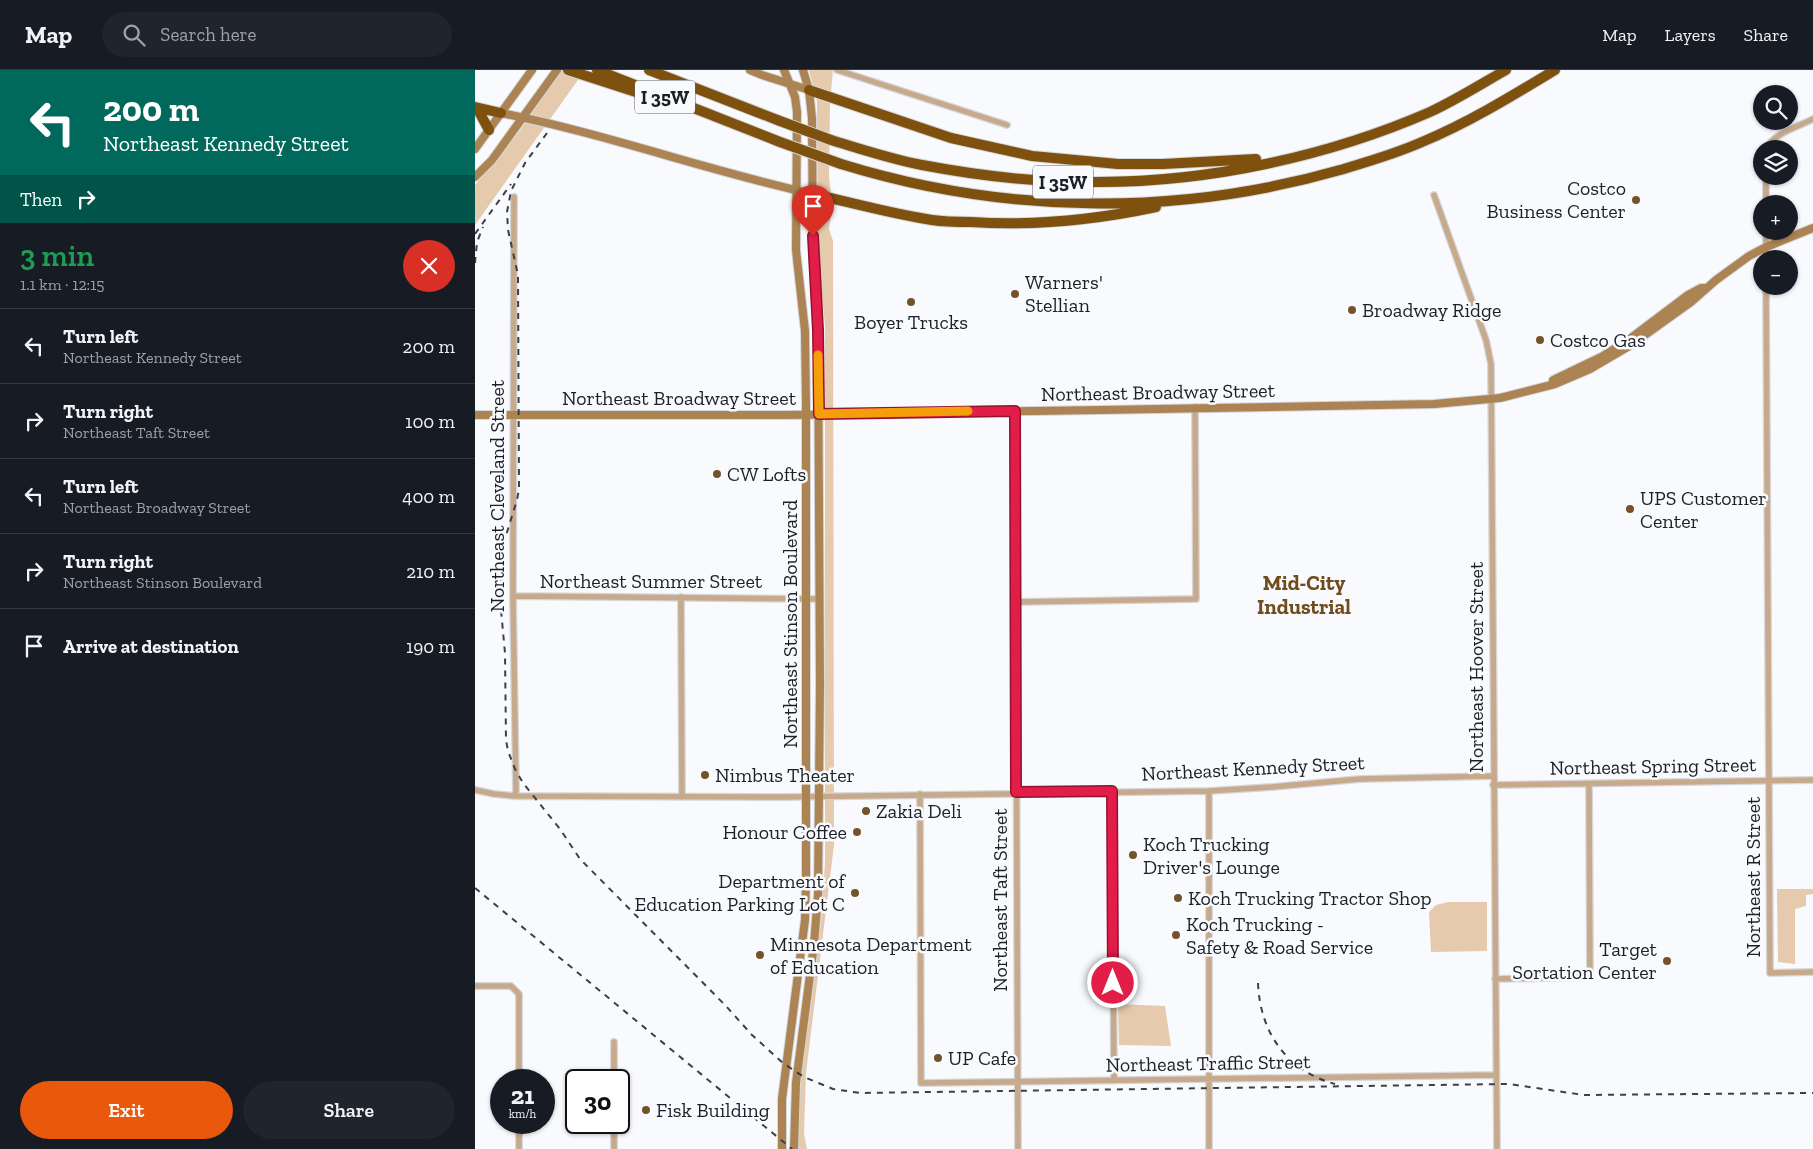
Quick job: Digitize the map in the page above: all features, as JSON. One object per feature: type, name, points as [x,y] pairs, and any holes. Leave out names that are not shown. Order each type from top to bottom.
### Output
[{"type":"highway","points":[[568,70],[606,78]]},
{"type":"highway","name":"I 35W","points":[[597,70],[606,78],[841,164],[922,186],[1013,200],[1061,204],[1186,200],[1281,186],[1385,156],[1421,143],[1459,125],[1555,70]]},
{"type":"highway","name":"I 35W","points":[[649,70],[831,140],[923,165],[1011,178],[1100,182],[1169,178],[1227,170],[1297,156],[1375,134],[1452,101],[1506,70]]},
{"type":"highway","points":[[1452,101],[1500,70]]},
{"type":"highway","points":[[1541,78],[1559,70]]},
{"type":"highway","points":[[809,90],[951,138],[1032,156],[1118,164],[1163,164],[1297,156]]},
{"type":"highway","points":[[476,108],[501,113]]},
{"type":"highway","points":[[476,108],[489,130]]},
{"type":"highway","points":[[813,194],[875,210],[934,220],[1001,224],[1057,222],[1117,215],[1186,200]]},
{"type":"main road","points":[[475,150],[533,70]]},
{"type":"main road","points":[[475,177],[492,160],[557,70]]},
{"type":"main road","points":[[750,70],[809,90]]},
{"type":"main road","name":"Northeast Stinson Boulevard","points":[[782,1149],[783,1099],[805,920],[806,796],[805,331],[796,250],[797,112],[795,97],[784,70]]},
{"type":"main road","name":"Northeast Stinson Boulevard","points":[[794,1149],[796,1084],[817,914],[820,598],[818,330],[813,254],[812,118],[809,90],[803,70]]},
{"type":"main road","points":[[501,113],[523,117],[813,194]]},
{"type":"main road","name":"Northeast Broadway Street","points":[[475,415],[819,414],[1015,411],[1433,404],[1491,399],[1565,380],[1590,369],[1620,353],[1691,302],[1732,268],[1767,247],[1812,229]]},
{"type":"street","points":[[837,70],[1007,125]]},
{"type":"street","points":[[1772,140],[1777,136],[1813,120]]},
{"type":"street","name":"Northeast Hoover Street","points":[[1434,195],[1487,345],[1491,364],[1497,1149]]},
{"type":"street","name":"Northeast Cleveland Street","points":[[515,197],[513,415],[515,796]]},
{"type":"street","points":[[1767,240],[1767,250]]},
{"type":"street","name":"Northeast R Street","points":[[1766,295],[1770,973],[1813,972]]},
{"type":"street","points":[[1016,602],[1196,599],[1195,407]]},
{"type":"street","name":"Northeast Taft Street","points":[[1015,411],[1018,1149]]},
{"type":"street","name":"Northeast Summer Street","points":[[513,596],[820,598]]},
{"type":"street","points":[[681,597],[682,796]]},
{"type":"street","name":"Northeast Kennedy Street","points":[[475,790],[515,796],[818,796],[1209,791],[1360,779],[1493,776]]},
{"type":"street","name":"Northeast Spring Street","points":[[1493,785],[1813,780]]},
{"type":"street","points":[[1495,979],[1589,977],[1589,784]]},
{"type":"street","points":[[1112,791],[1114,1081]]},
{"type":"street","points":[[1209,791],[1209,1149]]},
{"type":"street","name":"Northeast Traffic Street","points":[[920,794],[921,1083],[1496,1075]]},
{"type":"street","points":[[475,986],[511,986],[519,994],[519,1069]]},
{"type":"street","points":[[614,1042],[614,1069]]},
{"type":"street","points":[[519,1134],[519,1149]]},
{"type":"street","points":[[614,1134],[614,1149]]},
{"type":"shaded area","points":[[562,70],[585,70],[475,225],[475,185],[518,133]]},
{"type":"shaded area","points":[[809,70],[833,70],[830,102],[829,176],[832,204],[829,229],[833,241],[834,845],[806,1073],[804,1134],[807,1149],[798,1149],[799,1090],[821,921],[825,862],[825,326],[818,251],[817,101]]},
{"type":"shaded area","points":[[1777,889],[1813,889],[1813,894],[1806,895],[1806,906],[1795,909],[1795,964],[1778,962]]},
{"type":"shaded area","points":[[1448,902],[1487,902],[1487,951],[1431,952],[1429,912],[1436,905]]},
{"type":"shaded area","points":[[1118,1004],[1165,1006],[1171,1046],[1119,1045]]},
{"type":"railway","points":[[547,133],[525,163],[511,191],[507,212],[508,230],[518,275],[519,489],[504,542],[501,563],[501,610],[505,653],[506,740],[508,751],[523,783],[560,829],[580,859],[725,1005],[752,1035],[783,1063],[804,1077],[833,1089],[860,1093],[1509,1084],[1584,1095],[1813,1093]]},
{"type":"railway","points":[[475,234],[511,184]]},
{"type":"railway","points":[[475,263],[477,242],[483,227]]},
{"type":"railway","points":[[475,888],[792,1149]]},
{"type":"railway","points":[[1258,983],[1264,1018],[1279,1047],[1290,1060],[1303,1070],[1335,1084]]},
{"type":"slow traffic","points":[[818,355],[819,414],[968,411]]},
{"type":"place","name":"Costco Business Center","points":[[1636,200]]},
{"type":"place","name":"Warners' Stellian","points":[[1015,294]]},
{"type":"place","name":"Boyer Trucks","points":[[911,302]]},
{"type":"place","name":"Broadway Ridge","points":[[1352,310]]},
{"type":"place","name":"Costco Gas","points":[[1540,340]]},
{"type":"place","name":"CW Lofts","points":[[717,474]]},
{"type":"place","name":"UPS Customer Center","points":[[1630,509]]},
{"type":"place","name":"Nimbus Theater","points":[[705,775]]},
{"type":"place","name":"Zakia Deli","points":[[866,811]]},
{"type":"place","name":"Honour Coffee","points":[[857,832]]},
{"type":"place","name":"Koch Trucking Driver's Lounge","points":[[1133,855]]},
{"type":"place","name":"Department of Education Parking Lot C","points":[[855,893]]},
{"type":"place","name":"Koch Trucking Tractor Shop","points":[[1178,898]]},
{"type":"place","name":"Koch Trucking - Safety & Road Service","points":[[1176,935]]},
{"type":"place","name":"Minnesota Department of Education","points":[[760,955]]},
{"type":"place","name":"Target Sortation Center","points":[[1667,961]]},
{"type":"place","name":"UP Cafe","points":[[938,1058]]},
{"type":"place","name":"Fisk Building","points":[[646,1110]]},
{"type":"district","name":"Mid-City Industrial","points":[[1304,595]]},
{"type":"route","points":[[813,236],[817,297],[819,414],[1015,411],[1016,792],[1112,791],[1113,983]]}]
